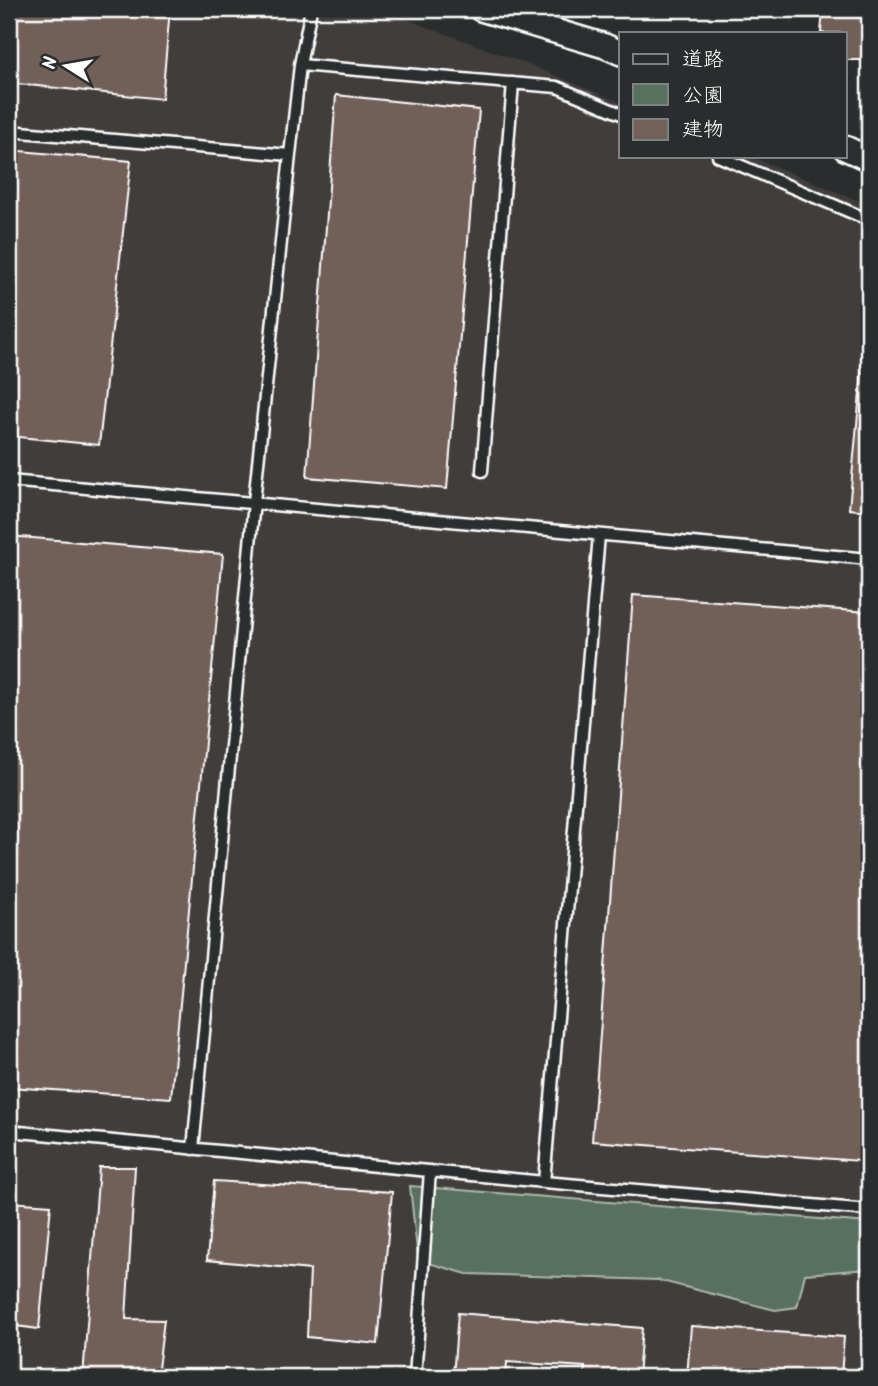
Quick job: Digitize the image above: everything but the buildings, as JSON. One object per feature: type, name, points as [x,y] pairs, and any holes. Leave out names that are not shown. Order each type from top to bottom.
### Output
[{"type":"street","points":[[481,9],[619,52]]},
{"type":"street","points":[[846,148],[869,159]]},
{"type":"lane","points":[[193,1149],[254,502],[300,65],[311,9]]},
{"type":"lane","points":[[300,65],[557,87],[619,113]]},
{"type":"lane","points":[[482,471],[513,83]]},
{"type":"lane","points":[[9,131],[290,155]]},
{"type":"lane","points":[[724,158],[869,220]]},
{"type":"lane","points":[[9,481],[869,559]]},
{"type":"lane","points":[[544,1182],[599,535]]},
{"type":"lane","points":[[9,1131],[869,1210]]},
{"type":"lane","points":[[415,1377],[430,1171]]},
{"type":"shaded area","points":[[9,9],[379,9],[535,67],[619,102],[619,158],[755,158],[869,205],[869,1377],[9,1377]]},
{"type":"green space","points":[[410,1186],[869,1223],[869,1269],[805,1274],[797,1307],[775,1310],[658,1280],[467,1274],[418,1260]]}]
